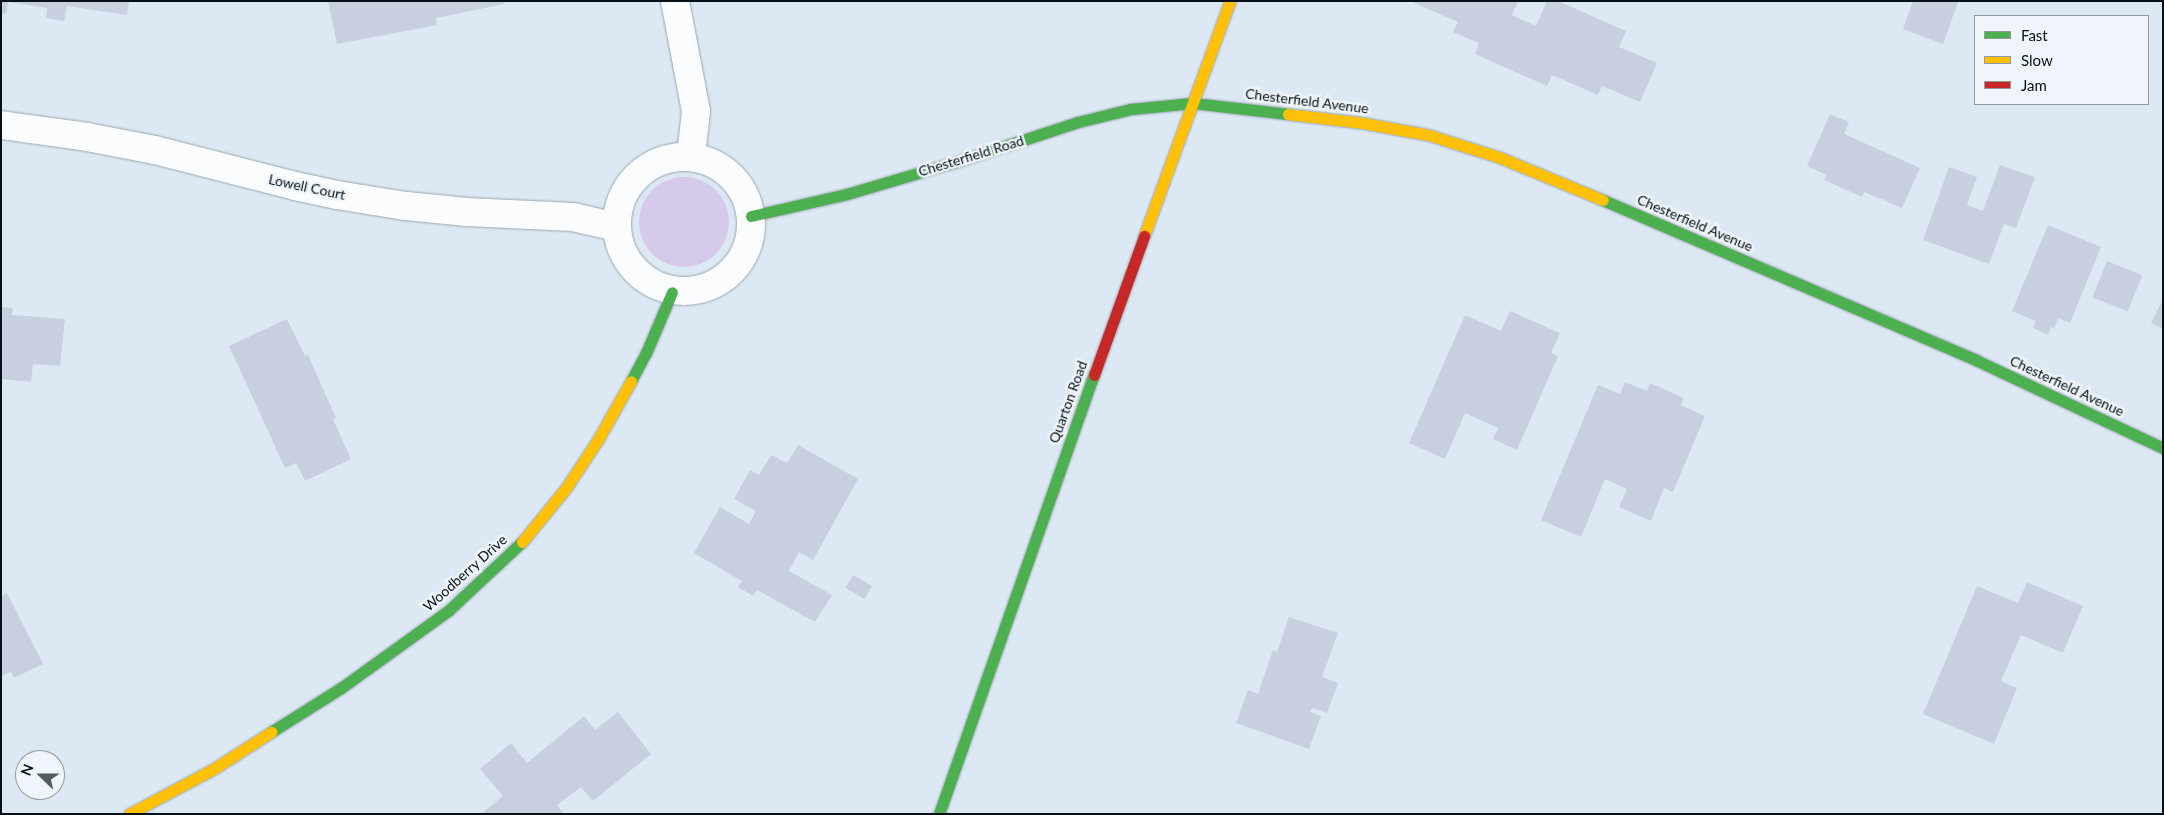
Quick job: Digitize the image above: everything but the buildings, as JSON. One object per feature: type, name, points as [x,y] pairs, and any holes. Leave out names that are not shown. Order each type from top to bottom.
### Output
[{"type":"street","points":[[675,1],[696,111],[691,156]]},
{"type":"street","name":"Quarton Road","points":[[939,814],[1105,343],[1230,1]]},
{"type":"street","name":"Chesterfield Road","points":[[751,216],[847,194],[962,160],[1078,122],[1131,109],[1193,104]]},
{"type":"street","name":"Chesterfield Avenue","points":[[1193,104],[1363,122],[1429,135],[1501,158],[1723,250],[1976,360],[2163,448]]},
{"type":"street","name":"Lowell Court","points":[[1,125],[87,137],[145,148],[295,186],[346,196],[467,212],[573,217],[616,226]]},
{"type":"street","points":[[675,156],[691,156],[720,166],[735,179],[746,196],[751,216],[750,239],[741,260],[726,277],[706,289],[672,292],[657,287],[629,264],[620,246],[616,226],[619,206],[627,186],[642,171],[660,160],[675,156]]},
{"type":"street","name":"Woodberry Drive","points":[[129,814],[215,768],[341,688],[448,610],[526,538],[566,488],[599,438],[646,353],[672,292]]},
{"type":"shaded area","points":[[684,177],[701,181],[716,190],[725,205],[729,222],[725,239],[716,254],[701,263],[684,267],[667,263],[652,254],[643,239],[639,222],[643,205],[652,190],[667,181]]},
{"type":"traffic: fast","points":[[751,216],[847,194],[962,160],[1078,122],[1131,109],[1193,103],[1288,114]]},
{"type":"traffic: fast","points":[[1603,200],[1976,360],[2163,448]]},
{"type":"traffic: fast","points":[[631,381],[646,353],[672,292]]},
{"type":"traffic: fast","points":[[939,814],[1094,375]]},
{"type":"traffic: fast","points":[[271,732],[341,688],[449,610],[522,542]]},
{"type":"traffic: slow","points":[[1144,236],[1230,1]]},
{"type":"traffic: slow","points":[[1288,114],[1363,123],[1429,135],[1501,158],[1603,200]]},
{"type":"traffic: slow","points":[[522,542],[566,488],[599,438],[631,381]]},
{"type":"traffic: slow","points":[[129,814],[215,768],[271,732]]},
{"type":"traffic: jam","points":[[1094,375],[1144,236]]}]
